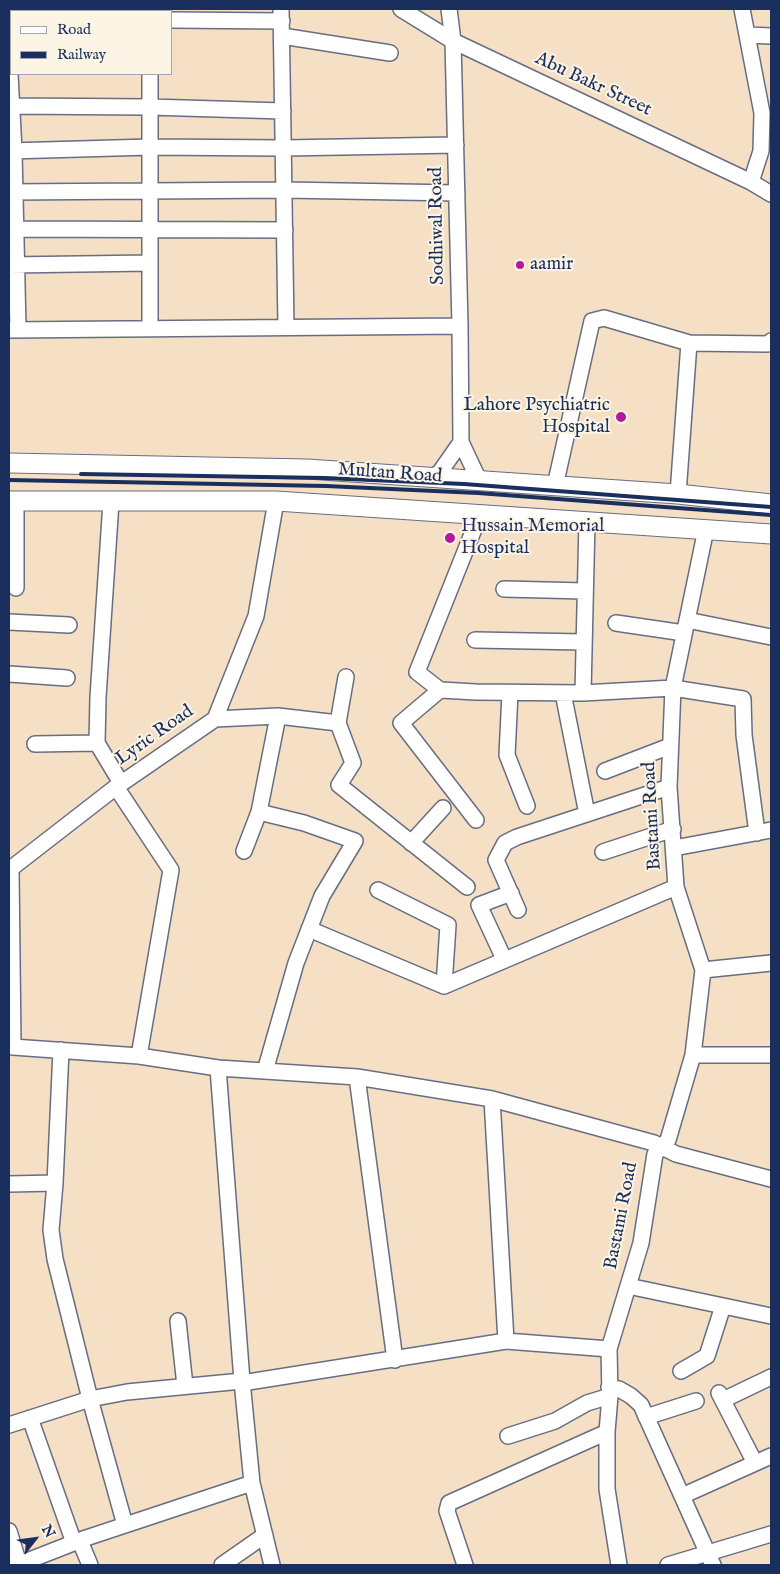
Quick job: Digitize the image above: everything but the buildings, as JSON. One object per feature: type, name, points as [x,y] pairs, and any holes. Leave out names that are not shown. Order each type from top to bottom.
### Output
[{"type":"main road","name":"Multan Road","points":[[9,463],[307,469],[678,494],[771,504]]},
{"type":"main road","name":"Multan Road","points":[[13,501],[276,501],[706,528],[771,534]]},
{"type":"street","name":"Abu Bakr Street","points":[[401,9],[453,41],[751,182],[771,194]]},
{"type":"street","name":"Sodhiwal Road","points":[[449,9],[453,41],[456,145],[461,442],[476,474],[482,481]]},
{"type":"street","points":[[742,9],[762,113],[761,151],[751,182]]},
{"type":"street","points":[[172,20],[282,22],[390,53]]},
{"type":"street","points":[[282,22],[286,327]]},
{"type":"street","points":[[747,36],[771,36]]},
{"type":"street","points":[[10,74],[13,329],[460,326]]},
{"type":"street","points":[[150,75],[150,328]]},
{"type":"street","points":[[10,106],[150,107],[283,111]]},
{"type":"street","points":[[12,151],[150,147],[284,148],[456,145]]},
{"type":"street","points":[[12,192],[284,190],[457,193]]},
{"type":"street","points":[[12,229],[285,230]]},
{"type":"street","points":[[12,265],[150,263]]},
{"type":"street","points":[[555,486],[592,321],[604,318],[689,343],[768,344],[771,341]]},
{"type":"street","points":[[678,494],[689,343]]},
{"type":"street","points":[[433,477],[440,472],[461,442]]},
{"type":"street","points":[[13,501],[16,588]]},
{"type":"street","name":"Lyric Road","points":[[10,869],[118,785],[215,719],[256,616],[276,501]]},
{"type":"street","points":[[111,502],[98,697],[97,743],[118,785],[171,870],[138,1056]]},
{"type":"street","points":[[480,514],[417,672],[440,690],[510,693],[583,693],[673,688],[743,698],[744,735],[764,831],[674,848]]},
{"type":"street","points":[[583,693],[587,521]]},
{"type":"street","name":"Bastami Road","points":[[619,1565],[607,1489],[607,1432],[610,1391],[609,1349],[641,1243],[655,1154],[668,1140],[693,1055],[702,970],[676,887],[669,787],[673,688],[706,528]]},
{"type":"street","points":[[504,589],[585,591]]},
{"type":"street","points":[[9,622],[69,625]]},
{"type":"street","points":[[616,623],[685,627],[771,637]]},
{"type":"street","points":[[475,640],[584,642]]},
{"type":"street","points":[[9,674],[67,678]]},
{"type":"street","points":[[346,677],[338,722],[353,763],[339,786],[467,887]]},
{"type":"street","points":[[440,690],[401,723],[476,820]]},
{"type":"street","points":[[510,693],[507,755],[527,806]]},
{"type":"street","points":[[563,693],[587,814]]},
{"type":"street","points":[[215,719],[278,716],[338,722]]},
{"type":"street","points":[[244,851],[259,812],[278,716]]},
{"type":"street","points":[[35,744],[97,743]]},
{"type":"street","points":[[605,771],[670,746]]},
{"type":"street","points":[[518,910],[496,860],[505,843],[517,837],[669,787]]},
{"type":"street","points":[[411,843],[443,808]]},
{"type":"street","points":[[259,812],[304,823],[354,841],[322,896],[309,929],[296,963],[265,1071]]},
{"type":"street","points":[[603,852],[673,829]]},
{"type":"street","points":[[10,869],[13,1047],[138,1056],[218,1068],[357,1077],[492,1099],[654,1143],[676,1154],[771,1179]]},
{"type":"street","points":[[309,929],[444,986],[676,887]]},
{"type":"street","points":[[378,890],[448,925],[444,986]]},
{"type":"street","points":[[504,959],[479,905],[511,893]]},
{"type":"street","points":[[702,970],[771,963]]},
{"type":"street","points":[[61,1050],[51,1230],[55,1259],[90,1399],[125,1525]]},
{"type":"street","points":[[693,1055],[771,1055]]},
{"type":"street","points":[[218,1068],[242,1382],[252,1483],[272,1565]]},
{"type":"street","points":[[357,1077],[395,1360]]},
{"type":"street","points":[[492,1099],[506,1341]]},
{"type":"street","points":[[9,1184],[55,1183]]},
{"type":"street","points":[[628,1286],[771,1316]]},
{"type":"street","points":[[681,1371],[707,1356],[723,1306]]},
{"type":"street","points":[[178,1321],[185,1386]]},
{"type":"street","points":[[9,1425],[90,1399],[127,1392],[242,1382],[395,1360],[506,1341],[609,1349]]},
{"type":"street","points":[[755,1464],[721,1397],[771,1376]]},
{"type":"street","points":[[508,1436],[555,1421],[610,1391],[619,1389],[631,1396],[640,1405],[646,1417],[711,1559]]},
{"type":"street","points":[[646,1417],[696,1401]]},
{"type":"street","points":[[30,1418],[77,1542],[90,1565]]},
{"type":"street","points":[[465,1565],[447,1511],[449,1503],[607,1432]]},
{"type":"street","points":[[682,1496],[771,1456]]},
{"type":"street","points":[[9,1530],[18,1565],[125,1525],[252,1483]]},
{"type":"street","points":[[668,1565],[711,1559],[771,1534]]},
{"type":"street","points":[[222,1565],[265,1535]]},
{"type":"railway","points":[[81,474],[325,478],[464,484],[771,507]]},
{"type":"railway","points":[[9,480],[326,486],[478,493],[771,515]]},
{"type":"place","name":"aamir","points":[[520,265]]},
{"type":"place","name":"Lahore Psychiatric Hospital","points":[[621,417]]},
{"type":"place","name":"Hussain Memorial Hospital","points":[[450,538]]}]
